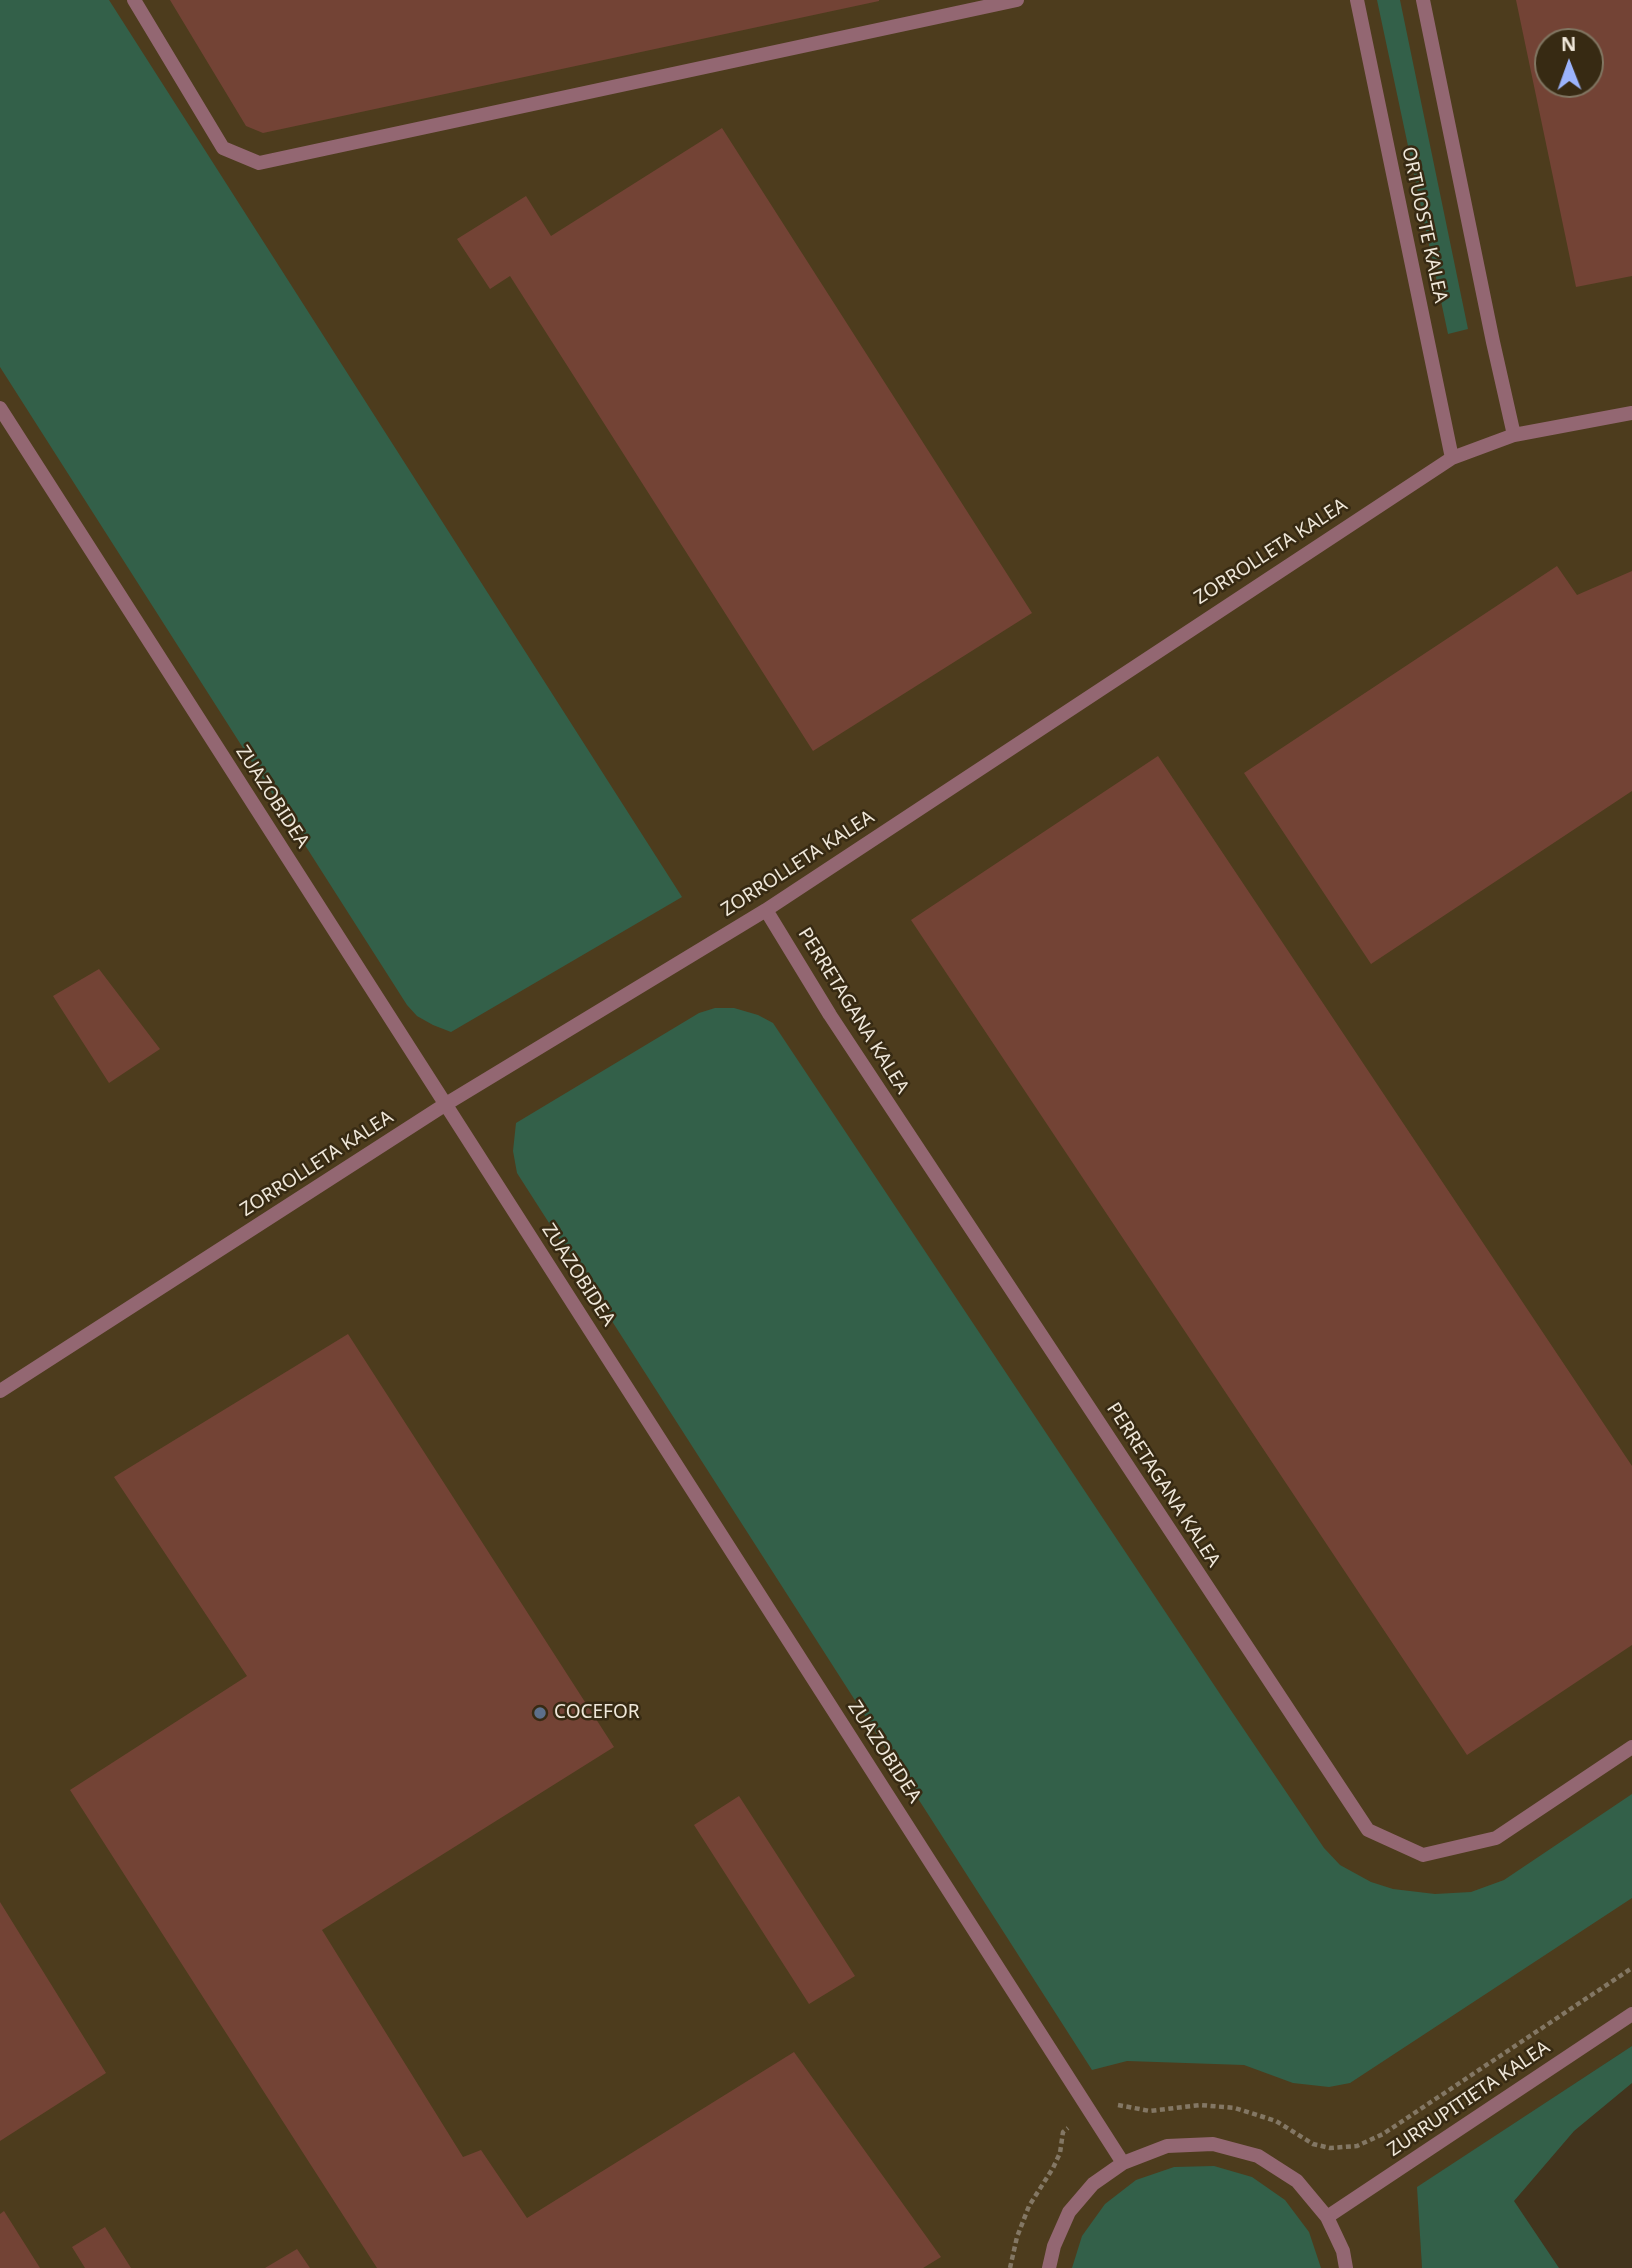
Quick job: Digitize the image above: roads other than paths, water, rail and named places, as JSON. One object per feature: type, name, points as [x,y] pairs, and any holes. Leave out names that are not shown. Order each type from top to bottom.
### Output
[{"type":"street","points":[[134,0],[223,148],[259,163],[1017,0]]},
{"type":"street","name":"ORTUOSTE KALEA","points":[[1357,0],[1452,458]]},
{"type":"street","points":[[1423,0],[1514,435]]},
{"type":"street","name":"ZUAZOBIDEA","points":[[0,408],[1123,2162]]},
{"type":"street","name":"ZORROLLETA KALEA","points":[[0,1391],[446,1104],[766,909],[1452,458],[1514,435],[1632,413]]},
{"type":"street","name":"PERRETAGANA KALEA","points":[[766,909],[830,1015],[1368,1830],[1423,1855],[1496,1838],[1632,1747]]},
{"type":"street","name":"ZURRUPITIETA KALEA","points":[[1327,2217],[1632,2014]]},
{"type":"street","points":[[1049,2268],[1054,2246],[1069,2213],[1093,2184],[1123,2162],[1167,2147],[1213,2144],[1258,2156],[1297,2181],[1327,2217],[1343,2251],[1346,2268]]},
{"type":"place","name":"COCEFOR","points":[[540,1713]]}]
